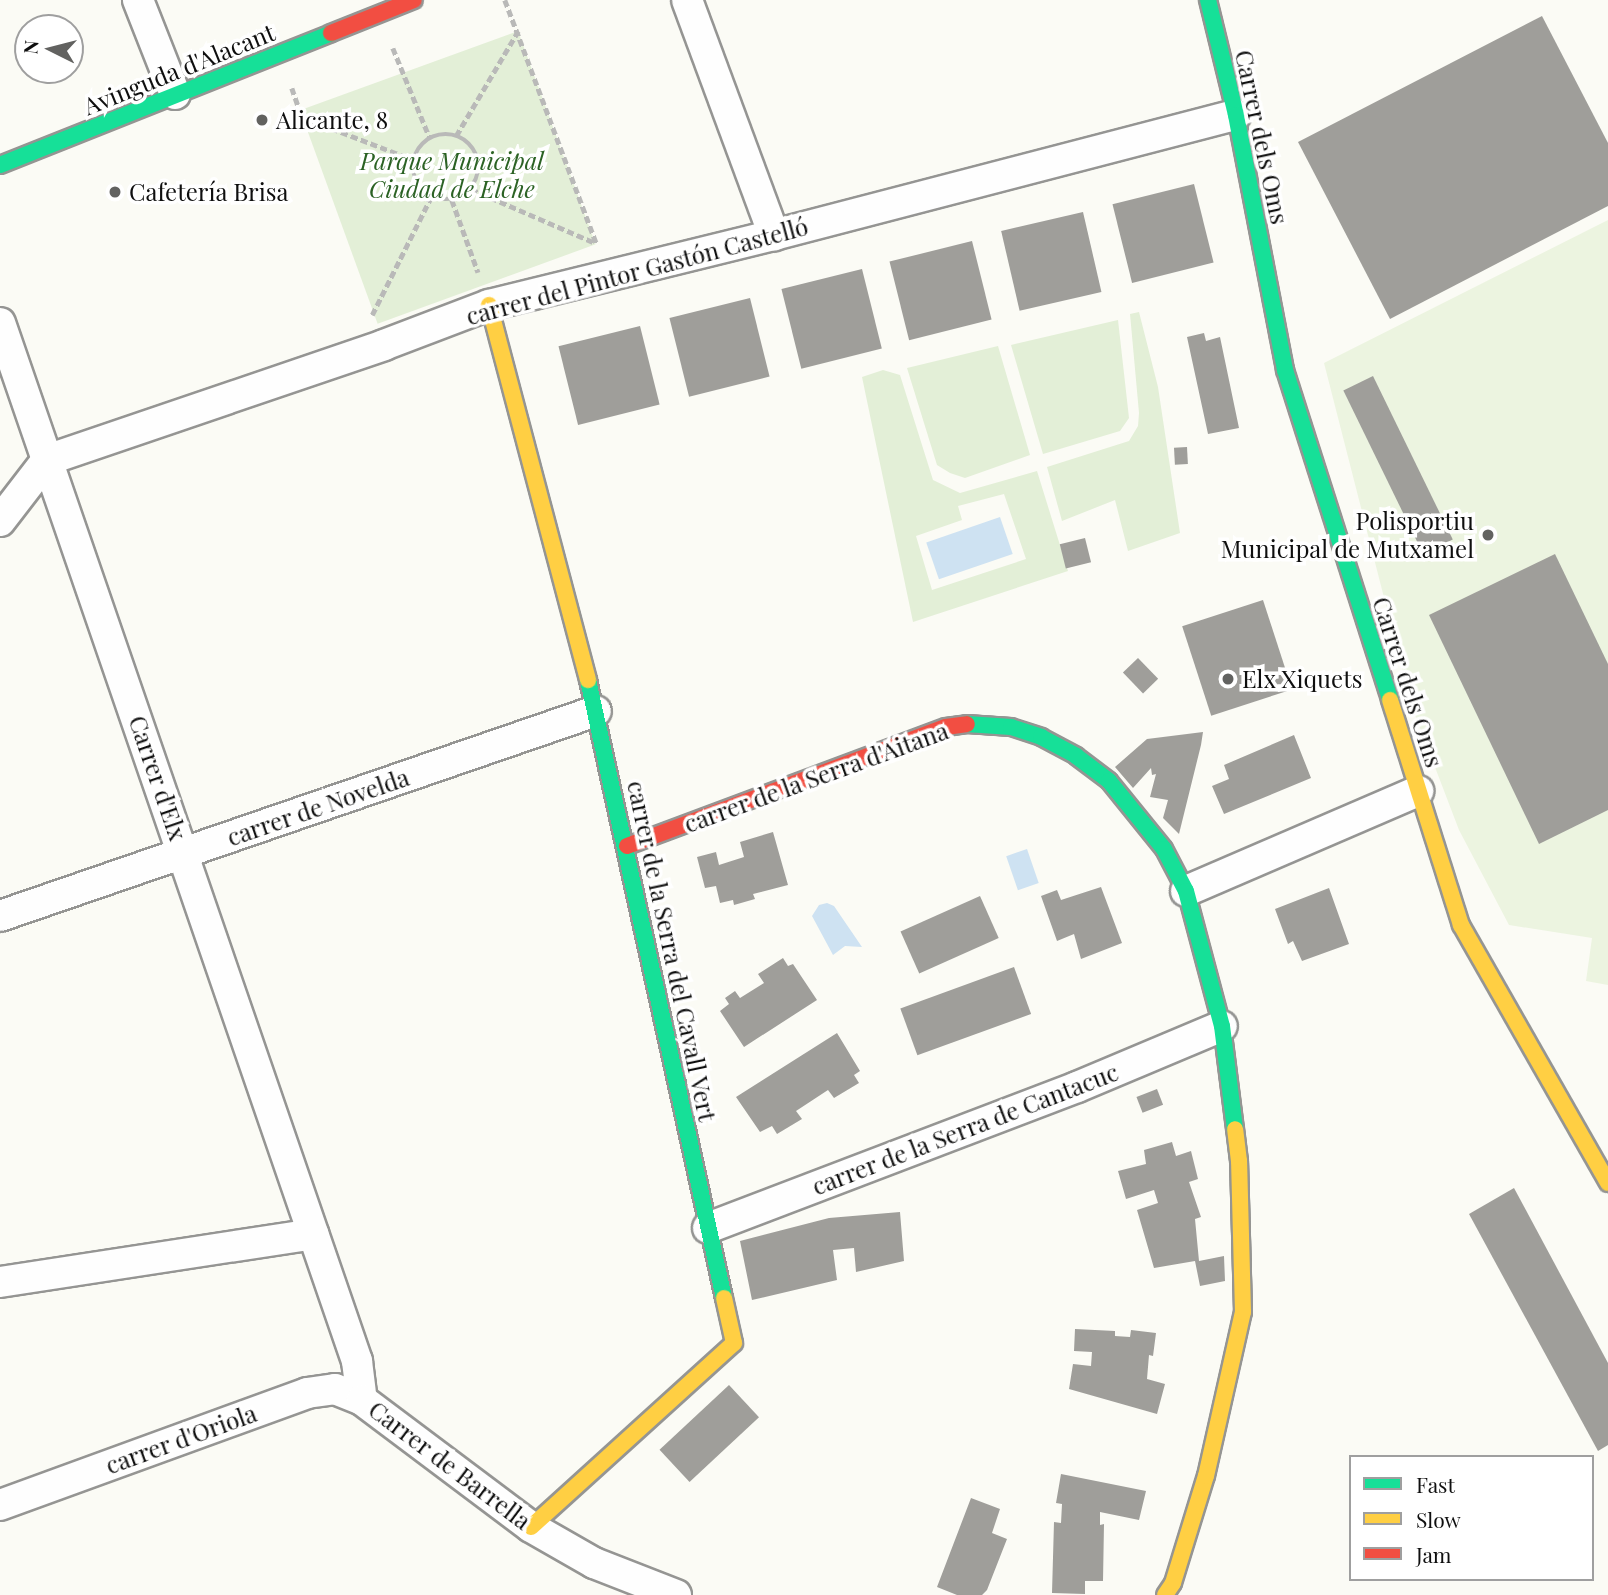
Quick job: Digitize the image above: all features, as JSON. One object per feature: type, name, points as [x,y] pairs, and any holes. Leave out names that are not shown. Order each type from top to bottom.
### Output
[{"type":"street","points":[[138,0],[175,94]]},
{"type":"street","name":"Avinguda d'Alacant","points":[[0,165],[414,0]]},
{"type":"street","points":[[687,0],[774,235]]},
{"type":"street","name":"Carrer dels Oms","points":[[1208,0],[1236,115],[1285,370],[1461,925],[1608,1183]]},
{"type":"street","name":"carrer del Pintor Gastón Castelló","points":[[47,460],[384,345],[485,293],[608,276],[1236,115]]},
{"type":"street","name":"carrer de la Serra del Cavall Vert","points":[[485,293],[596,711],[628,846],[734,1343],[531,1527]]},
{"type":"street","name":"Carrer d'Elx","points":[[0,323],[313,1234]]},
{"type":"street","points":[[0,521],[47,460]]},
{"type":"street","name":"carrer de Novelda","points":[[0,916],[596,711]]},
{"type":"street","name":"carrer de la Serra d'Aitana","points":[[628,846],[946,727],[974,723],[1011,727],[1041,737],[1076,756],[1109,781],[1164,849],[1186,891],[1222,1026],[1239,1161],[1243,1312],[1206,1476],[1174,1583],[1166,1595]]},
{"type":"street","points":[[1186,891],[1418,791]]},
{"type":"street","name":"carrer de la Serra de Cantacuc","points":[[708,1228],[1077,1087],[1222,1026]]},
{"type":"street","points":[[0,1282],[313,1234]]},
{"type":"street","name":"Carrer de Barrella","points":[[313,1234],[357,1361],[362,1400],[531,1527],[593,1563],[676,1595]]},
{"type":"street","name":"carrer d'Oriola","points":[[0,1505],[307,1393],[335,1389],[362,1400]]},
{"type":"path","points":[[505,0],[608,276]]},
{"type":"path","points":[[456,135],[517,30]]},
{"type":"path","points":[[404,76],[430,138]]},
{"type":"path","points":[[302,117],[414,160]]},
{"type":"path","points":[[446,134],[456,135],[466,140],[478,158],[479,169],[471,189],[452,200],[431,197],[416,181],[414,160],[418,149],[430,138],[446,134]]},
{"type":"path","points":[[471,189],[597,244]]},
{"type":"path","points":[[372,315],[431,197]]},
{"type":"path","points":[[452,200],[485,293]]},
{"type":"green space","name":"Parque Municipal Ciudad de Elche","points":[[518,31],[596,244],[378,324],[300,110]]},
{"type":"green space","name":"Polisportiu Municipal de Mutxamel","points":[[1608,220],[1608,985],[1586,981],[1592,938],[1509,925],[1459,830],[1412,707],[1324,363]]},
{"type":"green space","points":[[1139,312],[1158,387],[1180,533],[1128,551],[1115,500],[1062,521],[1047,467],[1129,441],[1138,426],[1130,314]]},
{"type":"green space","points":[[1118,320],[1129,418],[1120,431],[1043,454],[1011,345]]},
{"type":"green space","points":[[998,346],[1030,455],[965,478],[937,465],[907,368]]},
{"type":"green space","points":[[883,370],[900,375],[933,480],[960,493],[1037,471],[1068,571],[913,622],[862,377]],"holes":[[[1004,494],[1026,559],[932,590],[916,536],[962,520],[958,506]]]},
{"type":"water","points":[[1000,517],[1013,554],[939,579],[926,542]]},
{"type":"water","points":[[1027,849],[1039,883],[1018,890],[1006,856]]},
{"type":"water","points":[[827,903],[834,906],[862,947],[845,946],[833,955],[812,916],[819,905]]},
{"type":"building","points":[[1542,16],[1608,143],[1608,206],[1390,319],[1298,142]]},
{"type":"building","points":[[1194,184],[1214,263],[1132,283],[1112,204]]},
{"type":"building","points":[[1083,212],[1101,292],[1020,311],[1001,231]]},
{"type":"building","points":[[972,241],[992,320],[909,340],[890,262]]},
{"type":"building","points":[[862,269],[882,349],[801,369],[781,289]]},
{"type":"building","points":[[750,298],[770,377],[689,397],[669,318]]},
{"type":"building","points":[[640,326],[660,405],[578,425],[558,346]]},
{"type":"building","points":[[1204,333],[1206,341],[1220,337],[1239,428],[1208,434],[1187,337]]},
{"type":"building","points":[[1373,376],[1453,540],[1423,554],[1343,390]]},
{"type":"building","points":[[1187,447],[1188,464],[1175,465],[1174,448]]},
{"type":"building","points":[[1085,538],[1091,562],[1066,569],[1060,544]]},
{"type":"building","points":[[1555,554],[1608,664],[1608,810],[1539,844],[1429,615]]},
{"type":"building","points":[[1263,600],[1292,689],[1211,716],[1182,626]]},
{"type":"building","points":[[1138,658],[1158,679],[1143,693],[1123,673]]},
{"type":"building","points":[[1203,732],[1179,834],[1163,818],[1168,800],[1150,797],[1156,774],[1152,775],[1151,768],[1133,788],[1115,767],[1147,739]]},
{"type":"building","points":[[1294,735],[1311,778],[1224,814],[1212,786],[1229,779],[1224,765]]},
{"type":"building","points":[[773,832],[788,885],[753,894],[755,899],[734,905],[733,900],[720,903],[716,886],[705,888],[697,857],[716,852],[719,865],[744,857],[740,842]]},
{"type":"building","points":[[1101,887],[1122,943],[1081,959],[1074,934],[1057,941],[1041,896],[1057,890],[1061,900]]},
{"type":"building","points":[[1329,888],[1349,944],[1302,961],[1293,941],[1288,944],[1275,909]]},
{"type":"building","points":[[980,896],[999,938],[919,973],[901,931]]},
{"type":"building","points":[[783,958],[788,966],[793,964],[817,1000],[744,1047],[720,1011],[729,1004],[725,998],[735,991],[740,998],[764,983],[758,974]]},
{"type":"building","points":[[1014,967],[1031,1014],[917,1055],[900,1008]]},
{"type":"building","points":[[837,1033],[860,1071],[854,1075],[859,1083],[834,1098],[828,1090],[796,1111],[802,1119],[777,1134],[772,1126],[760,1132],[736,1097]]},
{"type":"building","points":[[1157,1089],[1163,1105],[1143,1113],[1136,1097]]},
{"type":"building","points":[[1172,1142],[1176,1156],[1191,1151],[1198,1179],[1189,1182],[1201,1217],[1195,1219],[1199,1261],[1224,1256],[1225,1281],[1200,1286],[1195,1261],[1154,1268],[1137,1210],[1158,1203],[1154,1190],[1126,1199],[1118,1171],[1146,1164],[1144,1150]]},
{"type":"building","points":[[1514,1188],[1608,1363],[1608,1445],[1598,1451],[1469,1214]]},
{"type":"building","points":[[900,1212],[904,1261],[856,1272],[854,1248],[833,1250],[837,1280],[752,1300],[740,1241],[829,1218]]},
{"type":"building","points":[[1075,1329],[1115,1331],[1115,1336],[1130,1337],[1131,1330],[1156,1333],[1153,1356],[1149,1355],[1147,1379],[1165,1384],[1157,1414],[1069,1389],[1073,1364],[1091,1366],[1092,1352],[1074,1351]]},
{"type":"building","points":[[729,1385],[759,1417],[690,1482],[660,1450]]},
{"type":"building","points":[[1061,1474],[1146,1491],[1139,1520],[1100,1512],[1100,1525],[1104,1524],[1103,1581],[1085,1581],[1085,1594],[1052,1593],[1054,1522],[1061,1523],[1062,1504],[1056,1503]]},
{"type":"building","points":[[971,1498],[1000,1509],[992,1533],[1007,1539],[987,1590],[982,1595],[957,1595],[937,1587]]},
{"type":"traffic: fast","points":[[1208,0],[1236,115],[1285,370],[1390,700]]},
{"type":"traffic: fast","points":[[0,165],[331,33]]},
{"type":"traffic: fast","points":[[588,680],[724,1298]]},
{"type":"traffic: fast","points":[[967,724],[1011,727],[1041,737],[1076,756],[1109,781],[1164,849],[1186,891],[1222,1026],[1235,1129]]},
{"type":"traffic: slow","points":[[489,305],[588,680]]},
{"type":"traffic: slow","points":[[1390,700],[1461,925],[1608,1183]]},
{"type":"traffic: slow","points":[[1165,1595],[1173,1583],[1206,1476],[1243,1312],[1239,1161],[1235,1129]]},
{"type":"traffic: slow","points":[[531,1527],[734,1343],[724,1298]]},
{"type":"traffic: jam","points":[[331,33],[414,0]]},
{"type":"traffic: jam","points":[[627,846],[946,727],[967,724]]},
{"type":"place","name":"Alicante, 8","points":[[262,120]]},
{"type":"place","name":"Cafetería Brisa","points":[[115,192]]},
{"type":"place","name":"Polisportiu Municipal de Mutxamel","points":[[1488,535]]},
{"type":"place","name":"Elx Xiquets","points":[[1228,679]]}]
